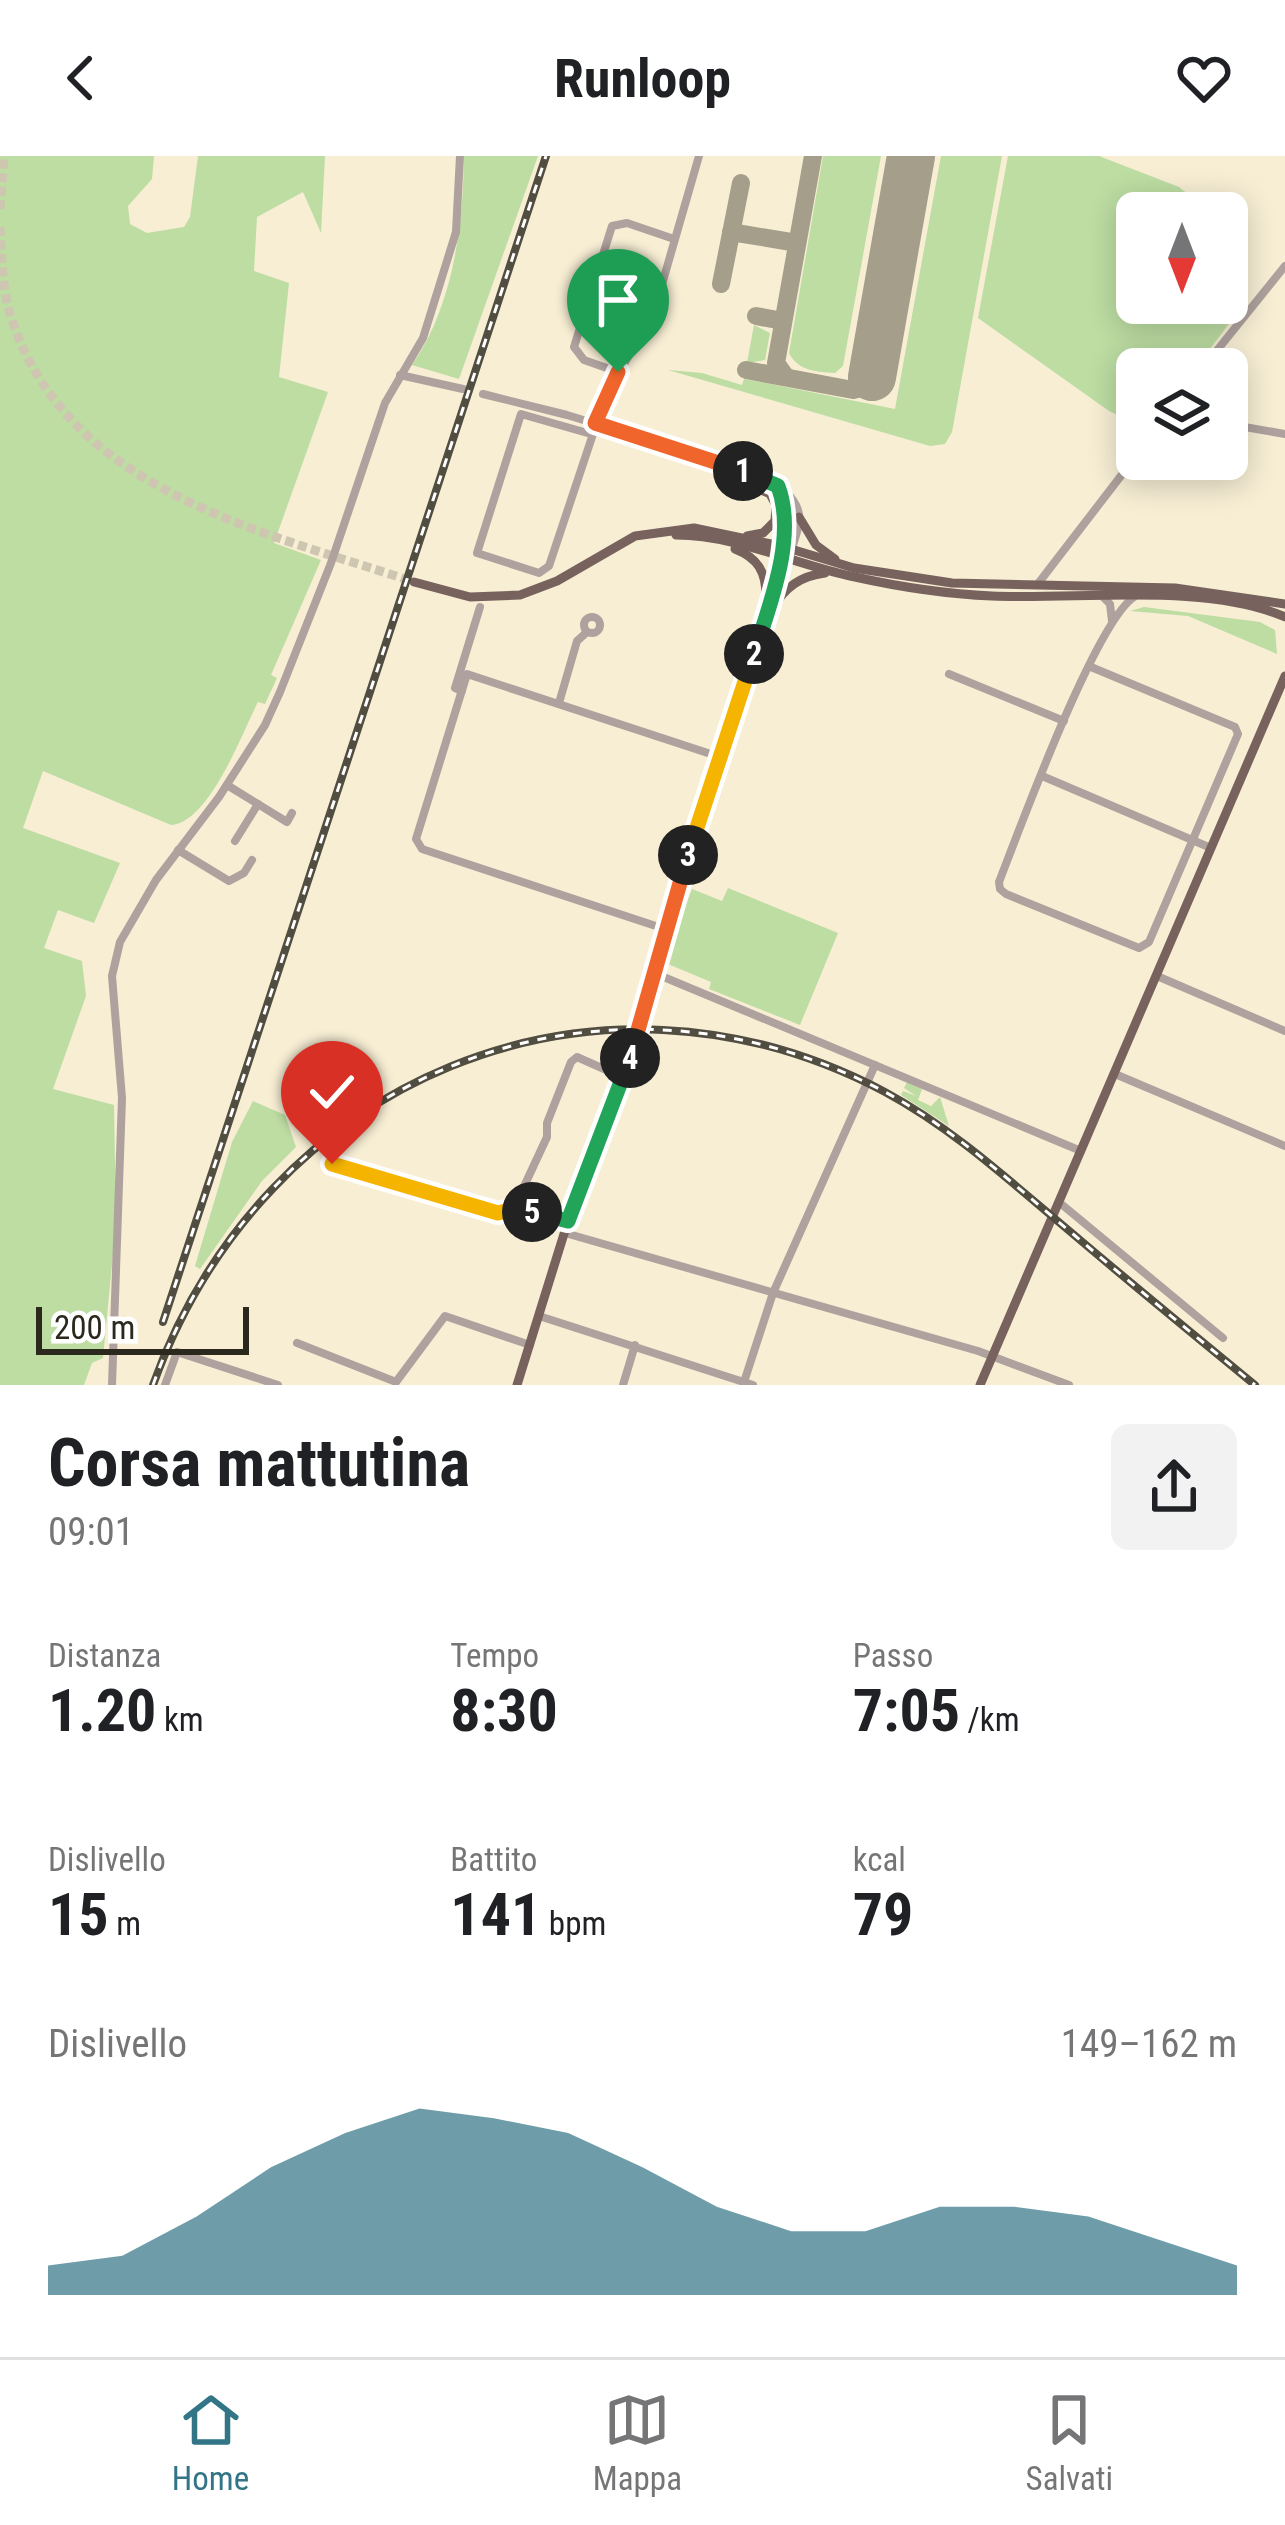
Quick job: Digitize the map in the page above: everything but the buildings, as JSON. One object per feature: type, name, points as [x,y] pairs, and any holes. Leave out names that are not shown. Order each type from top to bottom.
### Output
[{"type":"main road","points":[[414,582],[470,596],[520,595],[557,581],[640,534],[678,529],[744,536],[763,533],[775,521],[775,501],[758,486],[651,441]]},
{"type":"main road","points":[[799,517],[816,545],[850,567]]},
{"type":"main road","points":[[716,531],[839,574],[971,595],[1234,604],[1285,622]]},
{"type":"main road","points":[[619,545],[659,536],[707,537],[952,583],[1175,588],[1285,604]]},
{"type":"main road","points":[[659,536],[717,544],[750,556],[765,577],[766,617]]},
{"type":"main road","points":[[517,1385],[566,1227],[622,1077],[785,554]]},
{"type":"main road","points":[[766,617],[786,588],[802,578],[839,574]]},
{"type":"main road","points":[[980,1385],[1285,676]]},
{"type":"street","points":[[112,1385],[122,1098],[112,976],[127,928],[266,725],[340,539],[376,427],[423,338],[457,229],[460,156]]},
{"type":"street","points":[[591,434],[521,414],[477,553],[539,573],[549,566],[595,423],[618,372],[654,312],[699,156]]},
{"type":"street","points":[[618,372],[584,360],[574,347],[612,226],[627,223],[674,239]]},
{"type":"street","points":[[1219,348],[1285,266]]},
{"type":"street","points":[[400,374],[463,389]]},
{"type":"street","points":[[483,394],[595,423],[778,486],[796,505],[799,517],[785,554]]},
{"type":"street","points":[[1248,428],[1285,434]]},
{"type":"street","points":[[1037,586],[1117,480]]},
{"type":"street","points":[[778,486],[785,506],[785,554]]},
{"type":"street","points":[[1102,596],[1110,604],[1112,622]]},
{"type":"street","points":[[1091,667],[1235,727],[1238,734],[1149,942],[1139,948],[1006,894],[999,882],[1064,722],[1112,622],[1122,605],[1134,597]]},
{"type":"street","points":[[462,691],[455,688],[480,607]]},
{"type":"street","points":[[559,704],[578,641],[586,632]]},
{"type":"street","points":[[665,929],[422,849],[416,839],[467,674],[720,757]]},
{"type":"street","points":[[949,674],[1064,722]]},
{"type":"street","points":[[1042,776],[1211,848]]},
{"type":"street","points":[[227,785],[287,822],[292,813]]},
{"type":"street","points":[[236,842],[258,804]]},
{"type":"street","points":[[178,850],[229,880],[244,873],[252,860]]},
{"type":"street","points":[[654,973],[1083,1152]]},
{"type":"street","points":[[1157,976],[1285,1031]]},
{"type":"street","points":[[514,1209],[547,1136],[571,1061],[578,1058],[622,1077]]},
{"type":"street","points":[[539,1316],[749,1384],[773,1294],[875,1065]]},
{"type":"street","points":[[1115,1074],[1285,1146]]},
{"type":"street","points":[[332,1164],[498,1213],[514,1209],[773,1294],[979,1351],[1069,1385]]},
{"type":"street","points":[[1060,1203],[1223,1338]]},
{"type":"street","points":[[297,1343],[397,1382],[445,1316],[530,1346]]},
{"type":"street","points":[[622,1385],[635,1345]]},
{"type":"street","points":[[165,1385],[177,1352],[278,1385]]},
{"type":"green space","points":[[0,156],[154,156],[152,179],[128,206],[130,224],[147,233],[184,227],[190,217],[198,156],[325,156],[321,233],[303,192],[257,217],[254,271],[289,283],[279,377],[328,392],[274,543],[321,560],[271,675],[277,678],[265,704],[258,702],[211,793],[185,820],[171,825],[43,771],[23,828],[120,863],[94,923],[58,910],[44,948],[82,961],[86,996],[53,1089],[114,1105],[116,1223],[103,1358],[92,1363],[84,1385],[0,1385]]},
{"type":"green space","points":[[464,156],[538,156],[459,379],[412,365],[437,317],[453,265]]},
{"type":"green space","points":[[823,156],[881,156],[843,366],[835,373],[803,367],[789,353]]},
{"type":"green space","points":[[941,156],[1002,156],[952,432],[945,444],[930,446],[668,370],[702,373],[742,385],[744,379],[895,409]]},
{"type":"green space","points":[[1008,156],[1099,156],[1185,192],[1116,192],[1116,324],[1229,324],[1211,348],[1116,348],[1116,414],[978,318]]},
{"type":"green space","points":[[754,325],[770,333],[765,360],[747,363]]},
{"type":"green space","points":[[1144,607],[1260,622],[1275,630],[1277,654],[1188,616],[1130,611]]},
{"type":"green space","points":[[728,888],[838,933],[800,1025],[709,989],[711,982],[663,962],[692,889],[722,901]]},
{"type":"green space","points":[[907,1082],[922,1089],[918,1100],[931,1106],[940,1097],[949,1126],[901,1095],[903,1091],[916,1096],[904,1088]]},
{"type":"green space","points":[[253,1101],[285,1115],[296,1147],[262,1181],[200,1269],[195,1266],[232,1142]]},
{"type":"taxiway","points":[[786,377],[776,363],[813,156]]},
{"type":"taxiway","points":[[721,284],[741,183]]},
{"type":"taxiway","points":[[731,232],[797,243]]},
{"type":"taxiway","points":[[756,316],[783,321]]},
{"type":"taxiway","points":[[746,370],[853,390],[865,387],[872,377]]},
{"type":"runway","points":[[872,377],[911,156]]},
{"type":"tunnel","points":[[0,209],[4,156]]},
{"type":"tunnel","points":[[0,227],[5,290],[14,326],[42,383],[81,429],[128,467],[181,498],[238,523],[414,582]]},
{"type":"railway","points":[[163,1322],[546,156]]},
{"type":"railway","points":[[153,1385],[204,1279],[272,1189],[356,1118],[451,1066],[554,1037],[663,1030],[774,1048],[885,1092],[982,1158],[1255,1385]]},
{"type":"route","points":[[332,1164],[498,1213],[518,1208],[568,1221],[632,1051],[670,908],[766,617],[786,514],[778,486],[770,481],[595,423],[618,372]]}]
